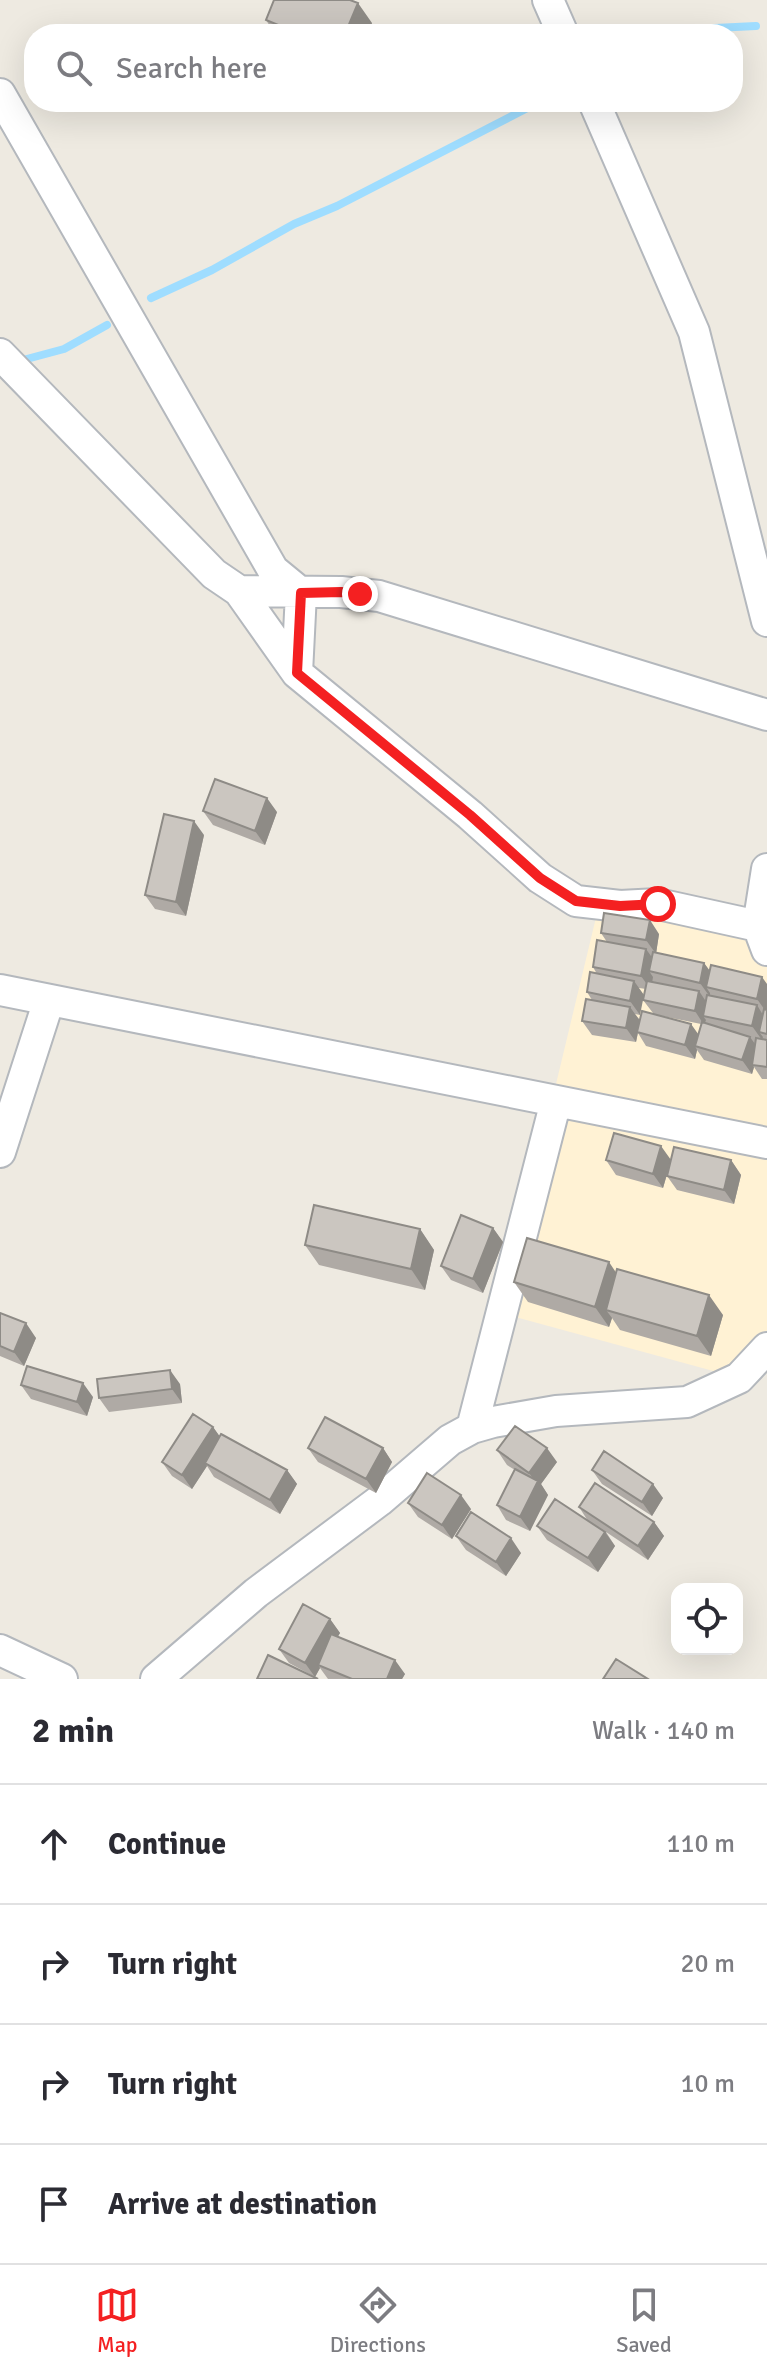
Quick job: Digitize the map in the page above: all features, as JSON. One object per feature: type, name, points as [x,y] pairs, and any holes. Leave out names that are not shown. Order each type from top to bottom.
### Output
[{"type":"street","points":[[548,0],[559,24]]},
{"type":"street","points":[[0,94],[273,570],[301,593]]},
{"type":"street","points":[[598,112],[694,332],[767,621]]},
{"type":"street","points":[[0,354],[214,574],[239,591],[297,673],[470,815],[540,878],[576,901],[620,906],[658,904],[762,938],[767,869]]},
{"type":"street","points":[[239,591],[341,592],[379,596],[767,715]]},
{"type":"street","points":[[297,673],[301,593]]},
{"type":"street","points":[[0,990],[767,1143]]},
{"type":"street","points":[[0,1152],[49,1000]]},
{"type":"street","points":[[472,1428],[556,1101]]},
{"type":"street","points":[[156,1679],[256,1593],[379,1501],[450,1440],[472,1428],[556,1411],[687,1402],[739,1378],[767,1348]]},
{"type":"street","points":[[0,1650],[62,1679]]},
{"type":"shaded area","points":[[599,905],[758,926],[767,950],[767,1345],[739,1378],[501,1313]]},
{"type":"building","points":[[274,0],[350,0],[358,3],[349,24],[276,24],[266,20]]},
{"type":"building","points":[[215,779],[267,798],[255,831],[203,811]]},
{"type":"building","points":[[164,814],[194,821],[176,902],[145,895]]},
{"type":"building","points":[[604,913],[650,920],[646,940],[601,933]]},
{"type":"building","points":[[597,940],[646,949],[641,976],[593,967]]},
{"type":"building","points":[[653,952],[704,963],[700,983],[649,971]]},
{"type":"building","points":[[711,965],[762,977],[757,999],[706,987]]},
{"type":"building","points":[[590,972],[634,981],[630,1001],[587,992]]},
{"type":"building","points":[[647,981],[699,991],[695,1011],[643,1000]]},
{"type":"building","points":[[707,995],[757,1005],[752,1026],[703,1016]]},
{"type":"building","points":[[586,999],[630,1007],[626,1028],[582,1021]]},
{"type":"building","points":[[764,1009],[767,1010],[767,1034],[759,1032]]},
{"type":"building","points":[[642,1011],[691,1024],[685,1045],[637,1032]]},
{"type":"building","points":[[702,1022],[750,1037],[742,1060],[695,1046]]},
{"type":"building","points":[[756,1038],[767,1040],[767,1067],[752,1065]]},
{"type":"building","points":[[614,1133],[661,1146],[653,1174],[606,1160]]},
{"type":"building","points":[[674,1147],[731,1160],[724,1190],[667,1176]]},
{"type":"building","points":[[314,1205],[420,1229],[411,1269],[305,1245]]},
{"type":"building","points":[[461,1215],[493,1228],[473,1279],[441,1266]]},
{"type":"building","points":[[527,1238],[609,1262],[595,1307],[514,1282]]},
{"type":"building","points":[[617,1269],[709,1295],[697,1336],[606,1310]]},
{"type":"building","points":[[0,1313],[26,1323],[14,1352],[0,1346]]},
{"type":"building","points":[[27,1366],[83,1383],[77,1402],[21,1385]]},
{"type":"building","points":[[170,1370],[172,1389],[99,1398],[97,1379]]},
{"type":"building","points":[[193,1414],[213,1427],[182,1475],[162,1462]]},
{"type":"building","points":[[325,1417],[383,1448],[366,1479],[308,1448]]},
{"type":"building","points":[[515,1426],[547,1448],[529,1473],[497,1450]]},
{"type":"building","points":[[221,1434],[287,1470],[270,1500],[205,1463]]},
{"type":"building","points":[[604,1451],[653,1484],[642,1502],[592,1470]]},
{"type":"building","points":[[515,1469],[538,1481],[520,1517],[497,1505]]},
{"type":"building","points":[[427,1473],[461,1495],[442,1525],[408,1503]]},
{"type":"building","points":[[595,1483],[654,1522],[638,1546],[579,1507]]},
{"type":"building","points":[[555,1499],[605,1532],[588,1558],[537,1526]]},
{"type":"building","points":[[471,1512],[511,1538],[496,1562],[456,1536]]},
{"type":"building","points":[[303,1604],[330,1619],[305,1663],[279,1649]]},
{"type":"building","points":[[331,1634],[395,1660],[387,1679],[352,1679],[318,1665]]},
{"type":"building","points":[[268,1655],[318,1679],[257,1679]]},
{"type":"building","points":[[616,1659],[648,1679],[603,1679]]},
{"type":"waterway","points":[[743,27],[756,26]]},
{"type":"waterway","points":[[151,298],[212,270],[294,224],[337,206],[520,112]]},
{"type":"waterway","points":[[23,360],[64,349],[107,325]]},
{"type":"route","points":[[360,594],[301,593],[297,673],[470,815],[540,878],[576,901],[620,906],[658,904]]}]
